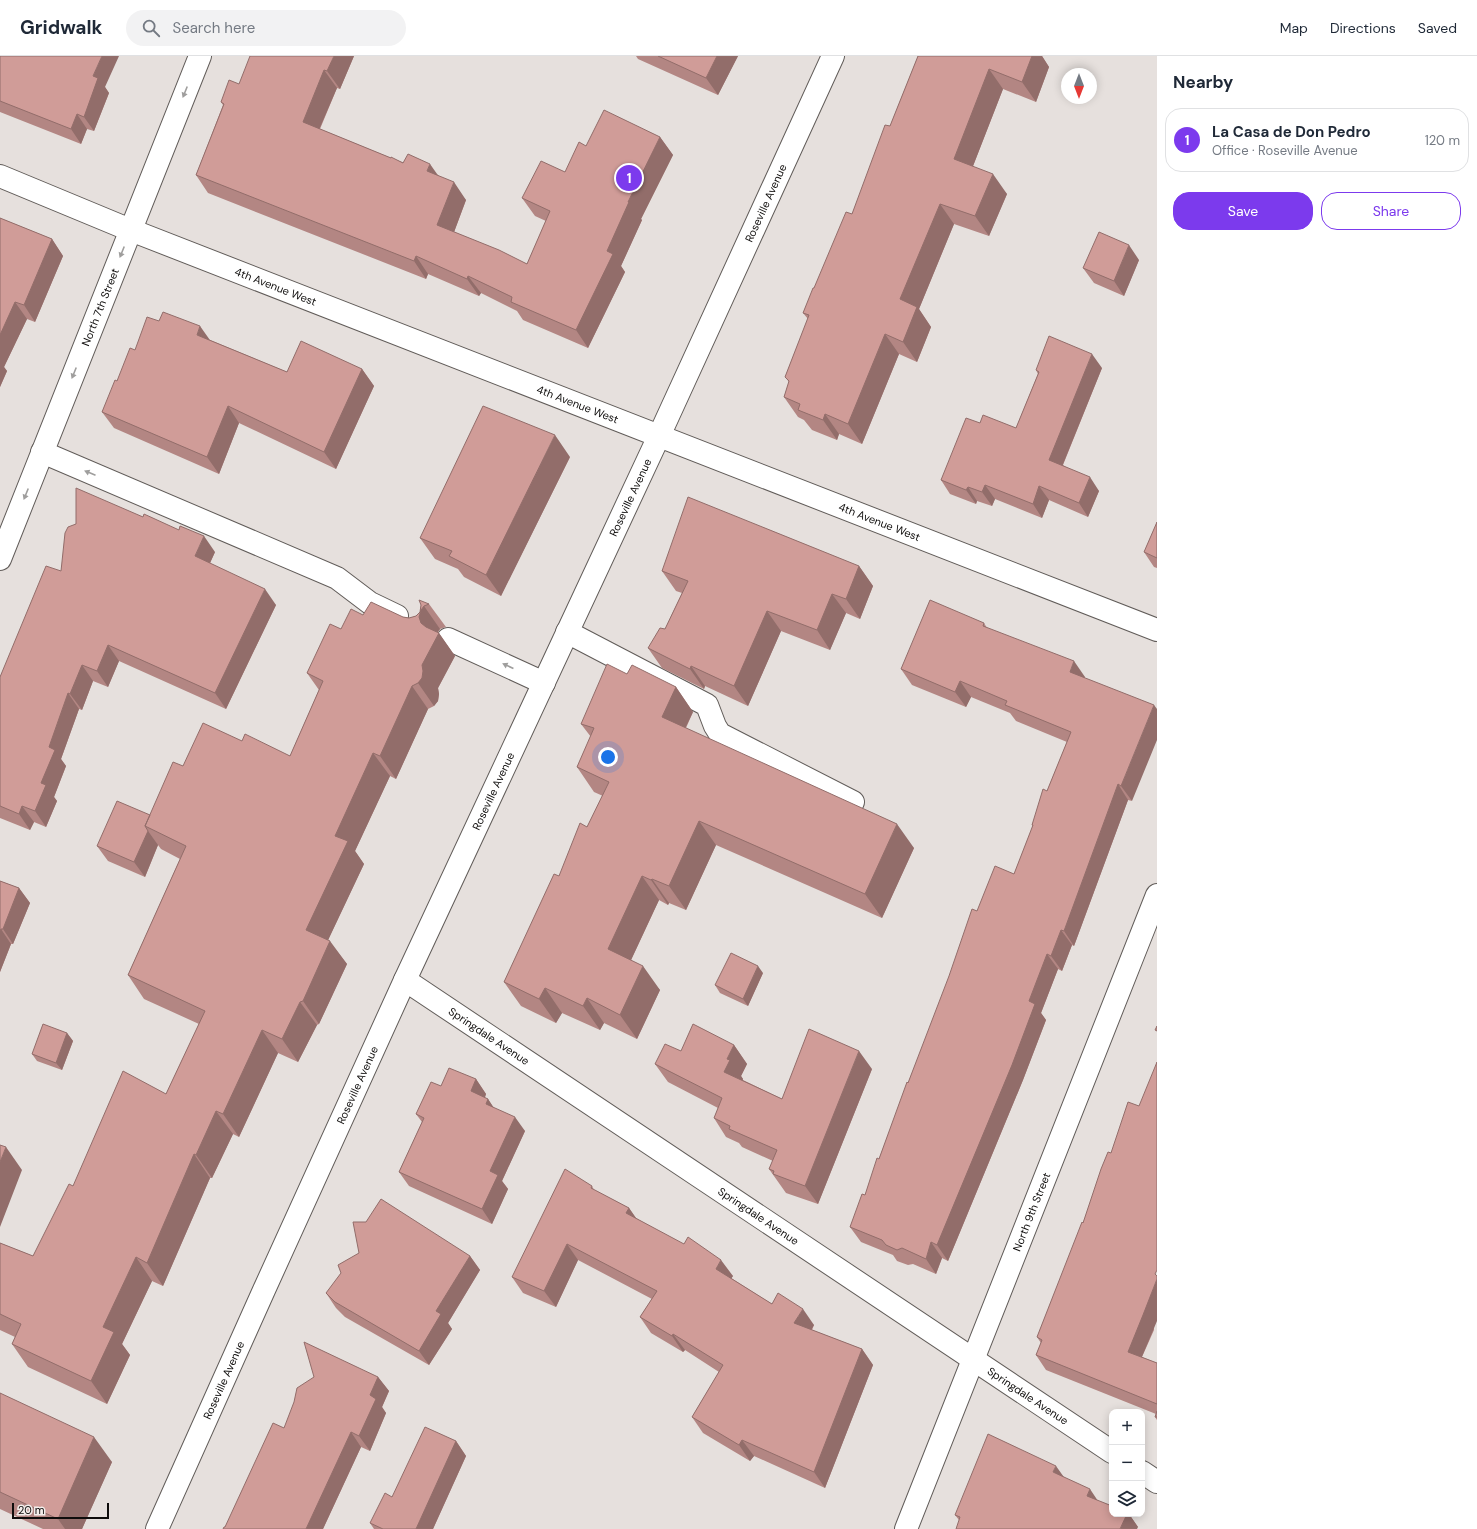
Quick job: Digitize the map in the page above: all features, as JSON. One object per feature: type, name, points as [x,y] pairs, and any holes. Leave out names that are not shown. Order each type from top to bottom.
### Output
[{"type":"street","name":"North 7th Street","points":[[0,559],[200,56]]},
{"type":"street","name":"Roseville Avenue","points":[[158,1529],[264,1290],[405,980],[659,436],[833,56]]},
{"type":"street","name":"4th Avenue West","points":[[0,176],[131,229],[1157,630]]},
{"type":"street","points":[[42,452],[337,578],[370,603],[411,622]]},
{"type":"street","points":[[567,632],[707,705],[715,726],[720,734],[853,802]]},
{"type":"street","points":[[448,639],[544,683]]},
{"type":"street","name":"North 9th Street","points":[[906,1529],[1157,895]]},
{"type":"street","name":"Springdale Avenue","points":[[405,980],[1109,1450]]},
{"type":"street","points":[[1145,1474],[1157,1482]]},
{"type":"building","points":[[0,56],[102,56],[93,76],[98,78],[84,117],[77,114],[71,129],[0,101]]},
{"type":"building","points":[[250,56],[334,56],[327,71],[324,70],[303,122],[403,163],[408,154],[430,164],[427,171],[454,182],[437,225],[499,250],[527,264],[550,211],[522,198],[541,161],[565,172],[579,142],[586,146],[604,110],[660,137],[628,202],[607,251],[613,254],[576,330],[511,302],[512,297],[468,276],[467,279],[416,256],[414,261],[196,175],[224,104],[221,102],[229,80],[239,84]]},
{"type":"building","points":[[658,56],[717,56],[706,78]]},
{"type":"building","points":[[918,56],[1032,56],[1022,82],[989,69],[954,159],[993,174],[975,216],[940,204],[900,299],[917,307],[903,342],[885,334],[848,424],[825,414],[823,420],[798,410],[800,404],[784,397],[789,381],[785,377],[809,315],[803,313],[813,288],[846,212],[852,214],[885,125],[890,126]]},
{"type":"building","points":[[0,218],[52,239],[24,305],[15,302],[0,335]]},
{"type":"building","points":[[1099,232],[1129,245],[1114,281],[1083,268]]},
{"type":"building","points":[[163,312],[200,326],[197,335],[287,372],[301,341],[362,369],[324,452],[228,406],[207,457],[102,412],[115,380],[117,381],[130,348],[135,350],[147,317],[159,321]]},
{"type":"building","points":[[1049,336],[1092,354],[1049,460],[1090,477],[1079,503],[1039,486],[1033,504],[985,485],[982,492],[968,487],[966,490],[941,480],[966,418],[980,423],[983,415],[1016,428],[1039,372],[1036,370]]},
{"type":"building","points":[[483,406],[555,435],[486,575],[449,556],[452,551],[420,538]]},
{"type":"building","points":[[76,488],[143,517],[144,514],[179,530],[180,526],[204,536],[195,556],[265,589],[215,693],[108,645],[97,671],[82,665],[70,694],[68,693],[49,747],[55,750],[41,783],[46,785],[35,811],[22,806],[19,814],[0,806],[0,677],[46,566],[61,571],[65,533],[68,527],[76,524]]},
{"type":"building","points":[[688,497],[859,566],[846,599],[832,594],[817,630],[767,611],[734,686],[691,666],[690,669],[648,648],[660,628],[665,629],[688,581],[662,571]]},
{"type":"building","points":[[1157,522],[1157,558],[1144,552]]},
{"type":"building","points":[[419,600],[429,604],[424,606],[421,610],[419,617],[421,623],[439,633],[422,665],[422,678],[418,683],[412,686],[380,756],[373,753],[335,836],[348,841],[306,930],[330,941],[303,1001],[300,1002],[282,1039],[262,1030],[223,1114],[216,1111],[196,1155],[194,1154],[147,1263],[136,1257],[103,1327],[114,1332],[91,1381],[12,1344],[21,1324],[0,1314],[0,1243],[33,1256],[69,1184],[73,1186],[123,1071],[166,1094],[205,1011],[128,975],[186,846],[145,826],[173,762],[183,766],[203,723],[242,741],[245,734],[290,756],[323,681],[307,673],[330,624],[341,629],[351,609],[363,615],[371,602],[403,617],[409,618],[416,616],[420,612],[421,605]]},
{"type":"building","points":[[930,600],[984,623],[983,626],[1074,661],[1070,672],[1154,705],[1121,786],[1118,784],[1064,931],[1061,930],[1051,956],[1047,954],[1029,1001],[1035,1004],[1012,1065],[937,1245],[931,1242],[926,1259],[902,1248],[897,1250],[886,1245],[882,1240],[850,1227],[862,1194],[865,1195],[877,1158],[879,1159],[907,1082],[908,1083],[949,976],[972,909],[977,911],[995,866],[1014,874],[1033,825],[1043,789],[1047,791],[1071,732],[1005,705],[1007,701],[960,681],[955,692],[901,669]]},
{"type":"building","points":[[607,664],[627,674],[632,665],[676,687],[662,717],[897,824],[865,894],[699,821],[669,886],[642,876],[608,949],[643,966],[620,1015],[587,998],[583,1006],[545,988],[539,999],[504,982],[554,874],[559,876],[580,823],[587,827],[609,782],[577,767],[594,728],[581,724]]},
{"type":"building","points":[[117,801],[150,815],[145,826],[148,831],[134,862],[97,846]]},
{"type":"building","points":[[0,881],[19,888],[3,929],[0,931]]},
{"type":"building","points":[[731,953],[758,966],[743,999],[715,985]]},
{"type":"building","points":[[43,1024],[67,1033],[56,1063],[32,1054]]},
{"type":"building","points":[[693,1024],[734,1045],[727,1059],[730,1060],[724,1072],[782,1099],[809,1029],[859,1051],[805,1186],[773,1174],[774,1171],[769,1169],[777,1150],[729,1129],[730,1126],[714,1118],[722,1098],[655,1064],[665,1044],[681,1051]]},
{"type":"building","points":[[1157,1062],[1157,1270],[1155,1274],[1157,1279],[1128,1352],[1157,1363],[1157,1404],[1036,1355],[1042,1340],[1037,1337],[1082,1222],[1083,1223],[1101,1169],[1108,1152],[1111,1153],[1128,1102],[1139,1106]]},
{"type":"building","points":[[449,1068],[476,1079],[471,1091],[488,1099],[486,1104],[515,1117],[490,1171],[498,1175],[482,1209],[399,1172],[424,1118],[416,1114],[431,1082],[441,1086]]},
{"type":"building","points":[[0,1145],[6,1147],[0,1162]]},
{"type":"building","points":[[565,1169],[592,1186],[591,1188],[629,1208],[626,1213],[684,1244],[688,1237],[721,1260],[716,1269],[772,1304],[778,1293],[803,1309],[794,1323],[862,1349],[814,1472],[742,1440],[739,1445],[692,1417],[723,1365],[673,1334],[672,1336],[640,1317],[657,1291],[567,1244],[544,1291],[512,1277]]},
{"type":"building","points":[[381,1199],[470,1256],[436,1311],[441,1314],[419,1351],[335,1302],[326,1293],[341,1273],[338,1265],[359,1253],[353,1222],[366,1222]]},
{"type":"building","points":[[304,1342],[378,1377],[370,1395],[376,1399],[359,1436],[351,1432],[306,1529],[223,1529],[273,1423],[284,1428],[294,1402],[297,1388],[314,1377]]},
{"type":"building","points":[[0,1393],[94,1437],[58,1519],[0,1492]]},
{"type":"building","points":[[425,1427],[456,1441],[416,1529],[383,1529],[370,1523],[385,1493],[392,1497]]},
{"type":"building","points":[[988,1434],[1056,1466],[1053,1472],[1090,1489],[1087,1496],[1109,1505],[1109,1517],[1126,1517],[1120,1529],[956,1529],[960,1517],[955,1515]]},
{"type":"place","name":"La Casa de Don Pedro","points":[[629,178]]}]
